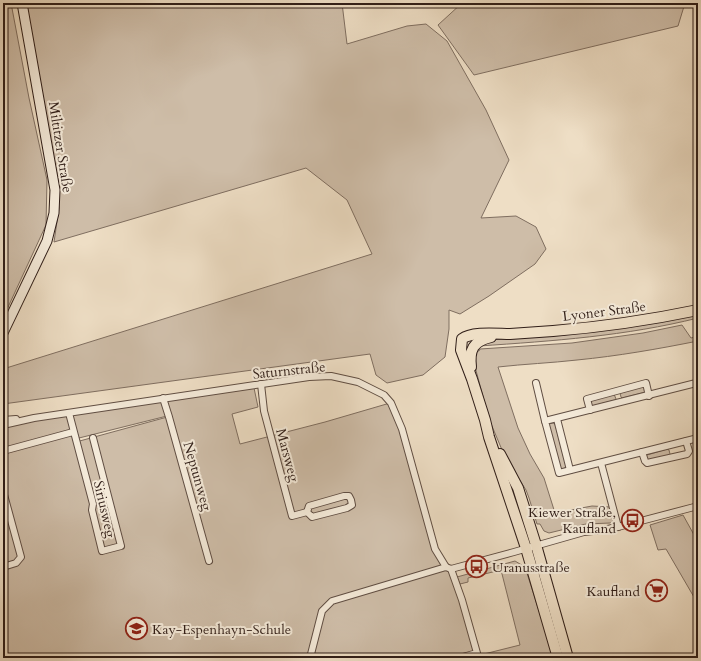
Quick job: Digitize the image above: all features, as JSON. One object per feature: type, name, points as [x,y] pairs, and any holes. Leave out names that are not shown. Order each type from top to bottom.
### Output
[{"type":"main road","name":"Lyoner Straße","points":[[485,420],[461,350],[462,339],[470,335],[512,334],[628,323],[667,317],[698,310]]},
{"type":"main road","points":[[485,420],[500,454],[518,488],[568,658]]},
{"type":"main road","points":[[485,420],[489,437],[526,548],[558,658]]},
{"type":"street","name":"Miltitzer Straße","points":[[3,333],[47,241],[54,213],[56,190],[22,3]]},
{"type":"street","name":"Saturnstraße","points":[[3,425],[34,418],[309,377],[330,376],[358,382],[384,395],[391,403],[397,415],[435,549],[449,568]]},
{"type":"street","points":[[536,383],[559,473],[698,438]]},
{"type":"street","points":[[590,410],[586,398],[646,383],[649,396]]},
{"type":"street","name":"Marsweg","points":[[261,384],[266,416],[292,516],[307,512]]},
{"type":"street","points":[[545,421],[697,385]]},
{"type":"street","points":[[616,391],[620,403]]},
{"type":"street","name":"Neptunweg","points":[[163,398],[209,560]]},
{"type":"street","name":"Siriusweg","points":[[68,413],[93,504],[92,510],[102,551],[121,546],[92,438]]},
{"type":"street","name":"Saturnstraße","points":[[3,420],[34,418]]},
{"type":"street","points":[[557,419],[570,470]]},
{"type":"street","points":[[3,451],[73,432]]},
{"type":"street","points":[[642,452],[647,464],[687,454],[689,451],[686,441]]},
{"type":"street","points":[[670,445],[673,457]]},
{"type":"street","points":[[601,462],[618,527]]},
{"type":"street","points":[[3,491],[21,558],[16,563],[3,567]]},
{"type":"street","name":"Marsweg","points":[[344,496],[349,496],[351,500],[352,505],[347,508],[312,517],[307,512],[309,506],[344,496]]},
{"type":"street","points":[[310,658],[322,611],[332,600],[584,532],[618,527],[698,506]]},
{"type":"street","points":[[449,568],[462,600],[477,656],[459,658]]},
{"type":"shaded area","points":[[3,3],[11,3],[29,98],[47,180],[46,225],[3,318]]},
{"type":"shaded area","points":[[23,3],[342,3],[347,44],[407,26],[426,24],[447,41],[486,110],[509,160],[481,218],[516,216],[536,227],[546,249],[535,264],[489,296],[460,314],[449,310],[449,329],[445,357],[423,375],[387,383],[376,375],[370,354],[3,404],[3,369],[372,254],[347,200],[306,168],[54,242],[59,208]]},
{"type":"shaded area","points":[[462,3],[685,3],[678,26],[474,75],[438,25]]},
{"type":"shaded area","points":[[698,313],[698,318],[644,329],[562,340],[479,346],[489,340],[564,335]]},
{"type":"shaded area","points":[[682,325],[691,338],[698,336],[698,341],[608,356],[498,367],[518,428],[530,454],[544,478],[555,513],[592,506],[610,507],[613,521],[610,523],[586,524],[549,533],[544,531],[540,524],[537,524],[526,490],[505,457],[489,419],[474,363],[475,350],[479,351],[480,349],[572,343],[643,333]]},
{"type":"shaded area","points":[[644,386],[646,392],[621,397],[620,393]]},
{"type":"shaded area","points":[[254,388],[258,407],[232,414],[240,444],[390,403],[396,416],[435,549],[446,567],[451,569],[462,600],[478,658],[3,658],[3,451],[73,432],[76,442],[171,415],[79,438],[76,429],[3,449],[3,432],[5,427],[26,421]]},
{"type":"shaded area","points":[[614,394],[615,400],[591,405],[590,400]]},
{"type":"shaded area","points":[[553,423],[555,424],[566,466],[561,470],[548,425]]},
{"type":"shaded area","points":[[667,449],[669,450],[670,456],[648,461],[647,455]]},
{"type":"shaded area","points":[[683,515],[698,542],[698,604],[666,549],[658,550],[650,525]]},
{"type":"shaded area","points":[[515,561],[525,567],[554,658],[481,658],[480,655],[520,645],[501,570],[468,578],[468,582],[460,584],[457,577]]},
{"type":"place","name":"Kiewer Straße, Kaufland","points":[[632,520]]},
{"type":"place","name":"Uranusstraße","points":[[476,567]]},
{"type":"place","name":"Kaufland","points":[[656,591]]},
{"type":"place","name":"Kay-Espenhayn-Schule","points":[[136,629]]}]
